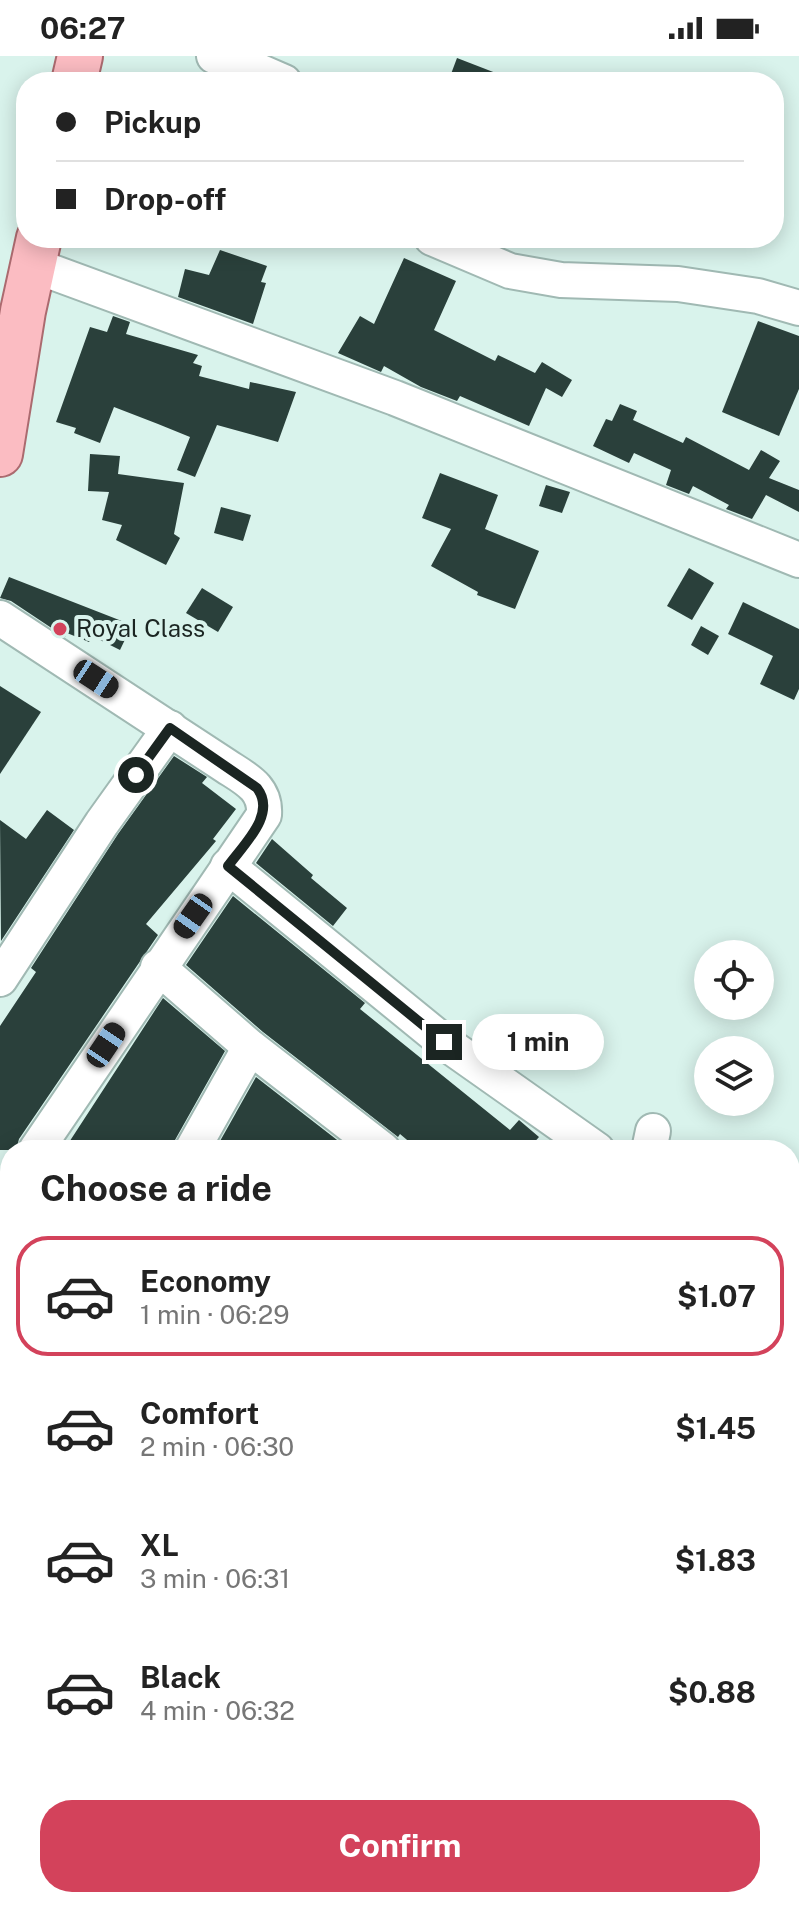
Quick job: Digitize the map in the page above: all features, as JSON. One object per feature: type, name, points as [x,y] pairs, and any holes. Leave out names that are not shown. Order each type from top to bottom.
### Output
[{"type":"main road","points":[[0,454],[10,333],[36,252]]},
{"type":"street","points":[[214,56],[255,72]]},
{"type":"street","points":[[458,248],[523,273],[561,280],[678,284],[758,296],[799,308]]},
{"type":"street","points":[[36,252],[799,560]]},
{"type":"street","points":[[0,618],[170,728],[257,788],[263,796],[264,815],[43,1140]]},
{"type":"street","points":[[0,979],[102,823],[170,728]]},
{"type":"street","points":[[228,866],[444,1042],[583,1140]]},
{"type":"street","points":[[158,967],[250,1047],[370,1140]]},
{"type":"street","points":[[198,1140],[250,1047]]},
{"type":"building","points":[[457,58],[493,72],[452,72]]},
{"type":"building","points":[[220,250],[267,266],[261,282],[266,283],[253,324],[178,297],[185,269],[209,275]]},
{"type":"building","points":[[404,258],[456,281],[434,330],[495,361],[498,355],[535,373],[542,362],[572,380],[562,397],[546,388],[529,426],[460,396],[457,401],[421,387],[384,366],[381,372],[338,353],[360,316],[374,324]]},
{"type":"building","points":[[113,316],[130,322],[126,334],[198,355],[193,363],[202,366],[199,376],[249,389],[250,382],[296,392],[278,442],[217,425],[195,477],[177,470],[190,437],[158,424],[114,407],[100,443],[74,433],[76,428],[56,422],[90,327],[107,332]]},
{"type":"building","points":[[758,321],[799,336],[799,389],[779,436],[722,412]]},
{"type":"building","points":[[620,404],[637,411],[633,420],[683,443],[686,437],[749,470],[761,450],[780,461],[769,478],[799,490],[799,512],[766,495],[752,519],[726,509],[729,505],[693,486],[689,494],[666,485],[671,470],[634,453],[629,463],[593,446],[606,419],[612,421]]},
{"type":"building","points":[[90,454],[120,456],[118,474],[184,483],[174,534],[180,538],[166,565],[116,540],[122,525],[102,520],[109,492],[88,491]]},
{"type":"building","points":[[440,473],[498,495],[485,529],[539,551],[515,609],[477,595],[478,592],[431,566],[451,529],[422,518]]},
{"type":"building","points":[[546,485],[570,492],[562,513],[539,506]]},
{"type":"building","points":[[221,507],[251,515],[243,541],[214,533]]},
{"type":"building","points":[[689,568],[714,583],[692,620],[667,606]]},
{"type":"building","points":[[9,577],[132,625],[120,650],[92,636],[89,642],[67,633],[65,637],[11,601],[0,598]]},
{"type":"building","points":[[202,588],[233,607],[218,632],[186,613]]},
{"type":"building","points":[[743,602],[799,629],[799,689],[794,700],[760,684],[773,656],[728,634]]},
{"type":"building","points":[[701,626],[719,636],[708,655],[691,645]]},
{"type":"building","points":[[0,686],[41,712],[0,774]]},
{"type":"building","points":[[174,756],[207,777],[202,783],[236,809],[213,839],[216,841],[146,924],[158,935],[19,1140],[0,1140],[0,1026],[36,972],[31,968],[118,834]]},
{"type":"building","points":[[47,810],[74,830],[1,941],[0,820],[26,839]]},
{"type":"building","points":[[272,839],[347,908],[333,926],[256,863]]},
{"type":"building","points":[[233,896],[365,1003],[360,1009],[510,1130],[519,1120],[539,1137],[536,1140],[407,1140],[400,1134],[398,1137],[263,1032],[186,965]]},
{"type":"building","points":[[163,998],[225,1051],[175,1140],[71,1140]]},
{"type":"building","points":[[256,1077],[337,1140],[221,1140]]},
{"type":"place","name":"Royal Class","points":[[60,629]]},
{"type":"route","points":[[136,775],[170,728],[257,788],[263,796],[264,815],[228,866],[444,1042]]}]
